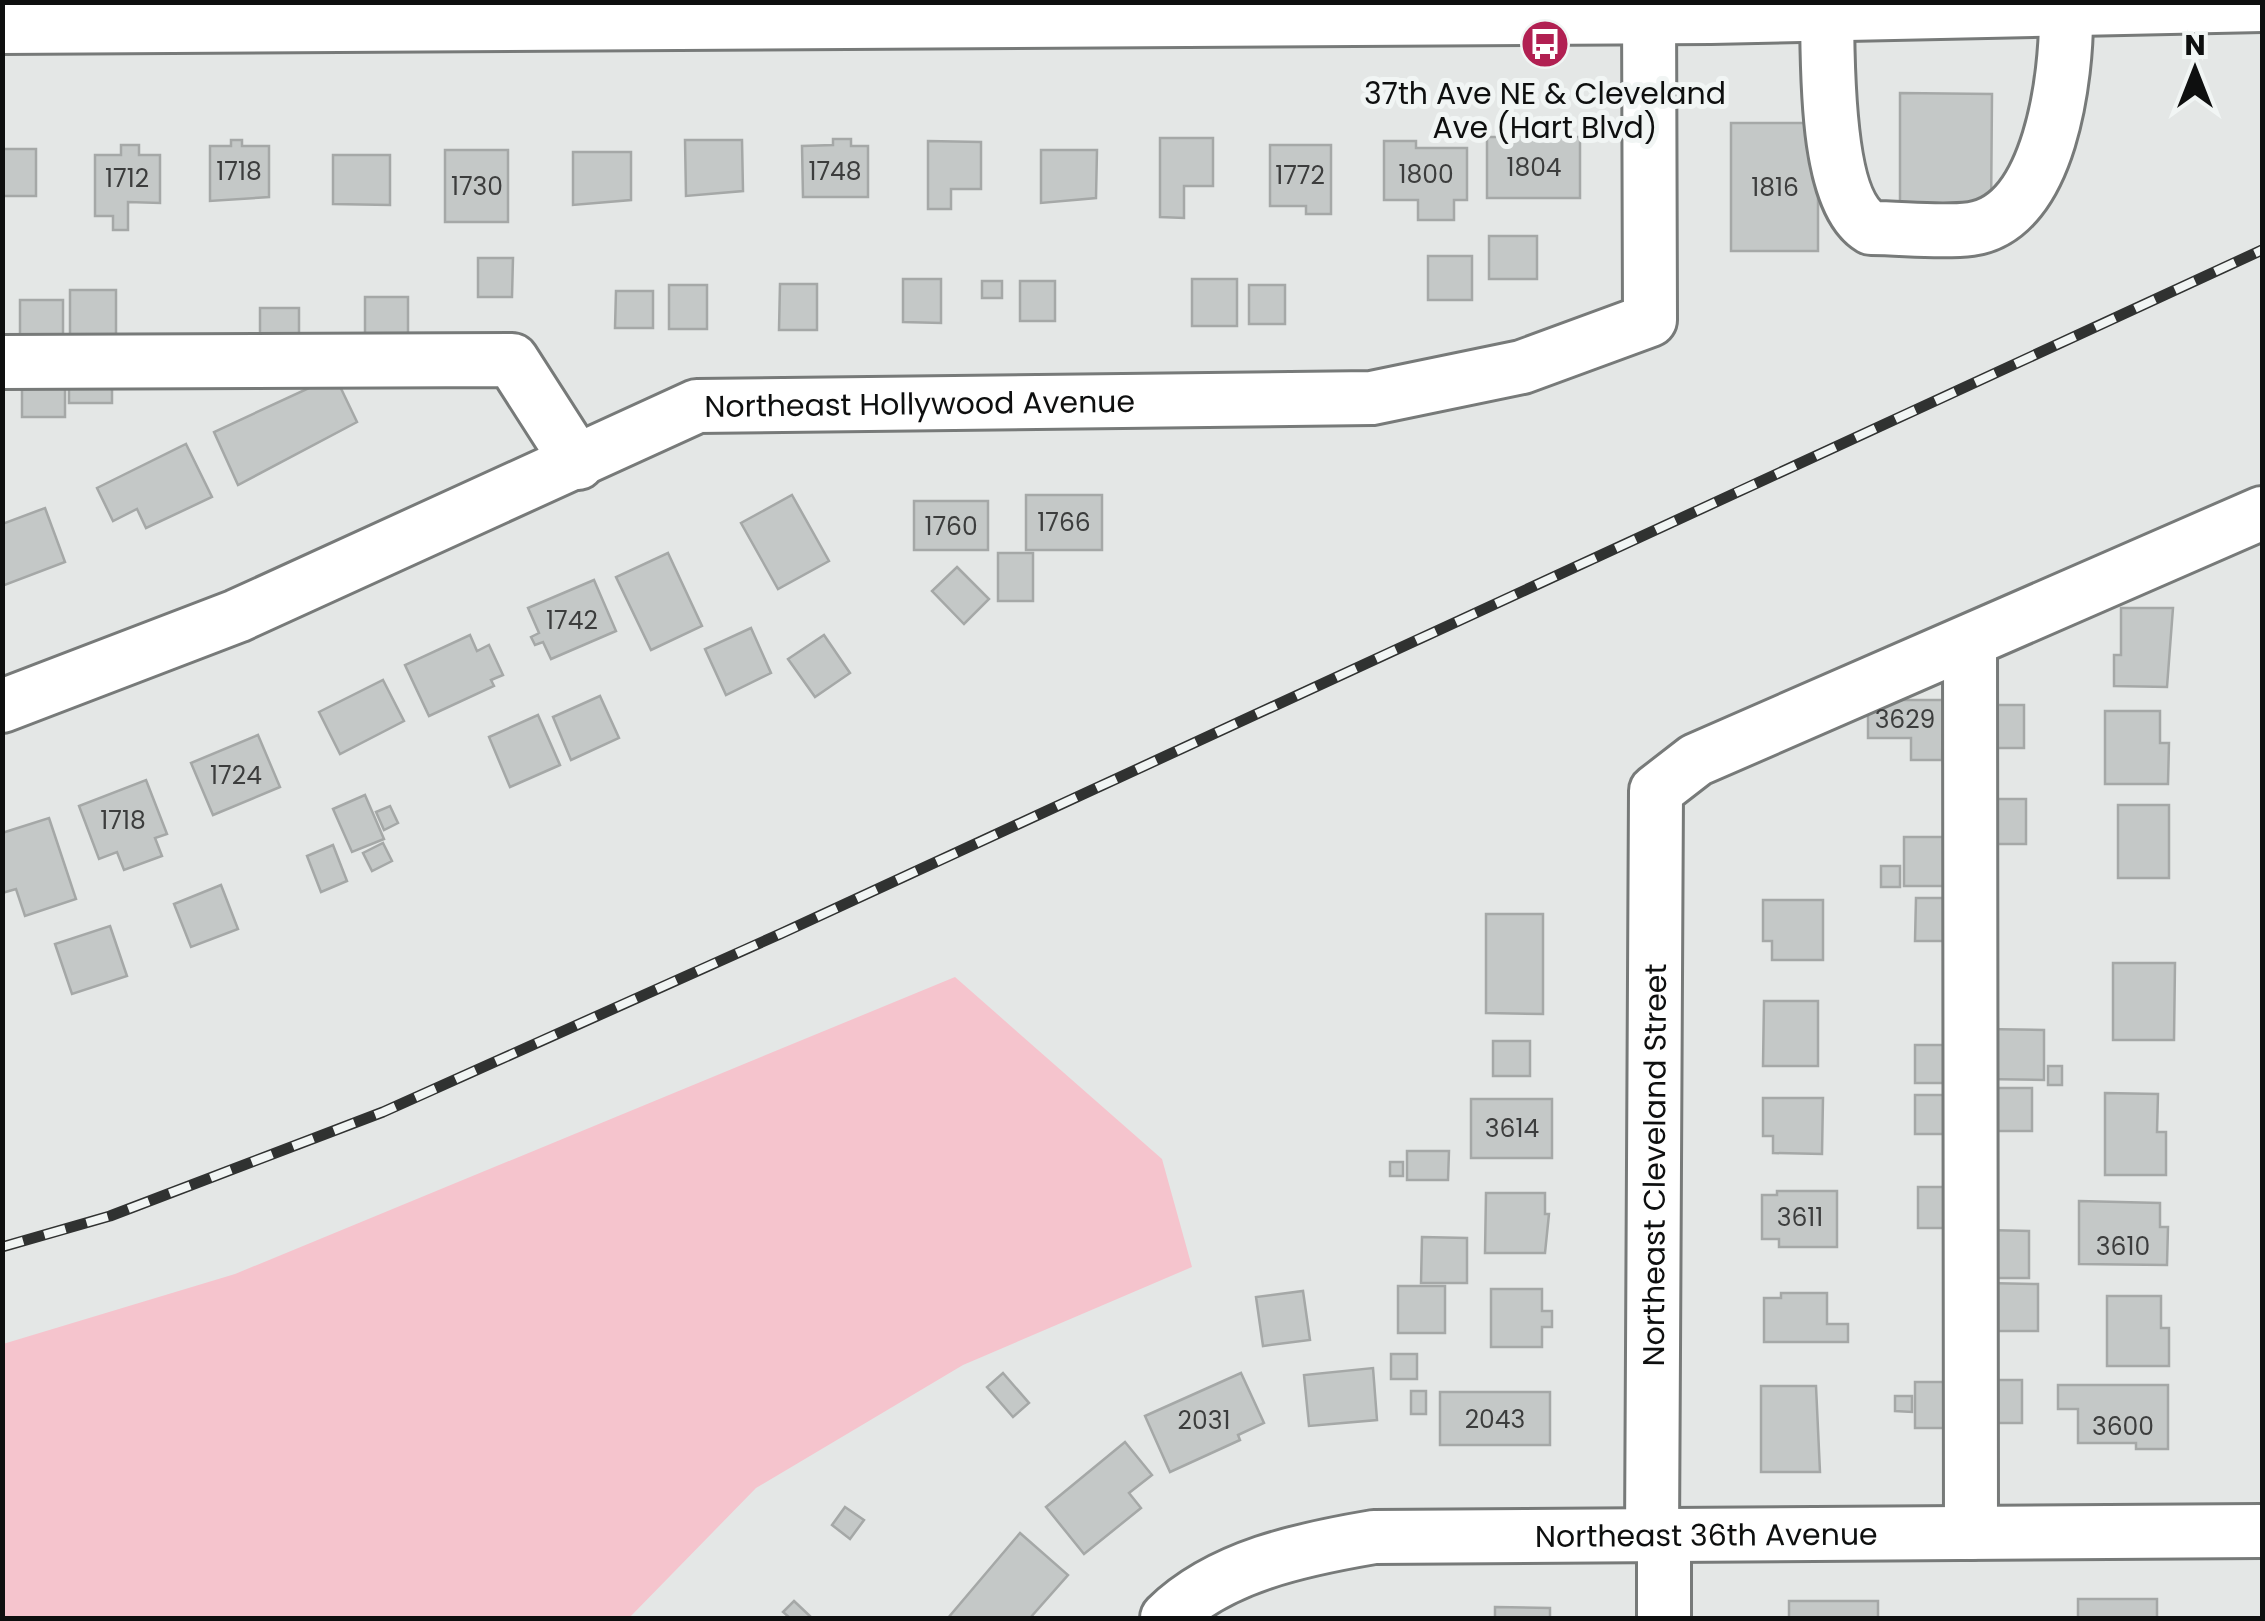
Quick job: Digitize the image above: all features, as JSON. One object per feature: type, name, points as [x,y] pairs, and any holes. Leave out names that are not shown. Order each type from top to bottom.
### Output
[{"type":"street","points":[[2,26],[1649,8],[1826,15],[2262,5]]},
{"type":"street","name":"Northeast Hollywood Avenue","points":[[2,706],[236,616],[697,406],[1372,398],[1522,367],[1650,320],[1649,8]]},
{"type":"street","points":[[1826,15],[1841,186],[1858,220],[1871,228],[1972,229],[1990,222],[2024,194],[2040,165],[2067,61],[2066,12]]},
{"type":"street","points":[[2,362],[512,360],[578,463]]},
{"type":"street","points":[[1971,1533],[1970,642],[2262,513]]},
{"type":"street","name":"Northeast Cleveland Street","points":[[1664,1618],[1658,1537],[1656,792],[1696,760],[1970,642]]},
{"type":"street","name":"Northeast 36th Avenue","points":[[1166,1618],[1232,1576],[1303,1548],[1374,1536],[2262,1531]]},
{"type":"shaded area","points":[[955,977],[1162,1159],[1192,1267],[963,1365],[756,1488],[629,1618],[3,1618],[3,1344],[235,1274]]},
{"type":"building","points":[[1900,93],[1992,94],[1991,217],[1900,217]]},
{"type":"building","points":[[1731,123],[1818,123],[1818,251],[1731,251]]},
{"type":"building","points":[[1487,137],[1580,137],[1580,198],[1487,198]]},
{"type":"building","points":[[1160,138],[1213,138],[1213,186],[1184,186],[1184,218],[1160,217]]},
{"type":"building","points":[[833,139],[851,139],[851,146],[868,146],[868,197],[803,197],[802,146],[833,145]]},
{"type":"building","points":[[231,140],[242,140],[242,146],[269,146],[269,197],[210,201],[210,146],[231,146]]},
{"type":"building","points":[[685,140],[742,140],[743,191],[686,196]]},
{"type":"building","points":[[928,141],[981,142],[981,189],[951,189],[951,209],[928,209]]},
{"type":"building","points":[[1384,141],[1416,141],[1416,148],[1467,148],[1467,200],[1454,200],[1454,220],[1418,220],[1418,200],[1384,200]]},
{"type":"building","points":[[121,145],[139,145],[139,155],[160,155],[160,203],[128,202],[128,230],[113,230],[113,216],[95,216],[95,155],[121,155]]},
{"type":"building","points":[[1270,145],[1331,145],[1331,214],[1306,214],[1306,206],[1270,206]]},
{"type":"building","points":[[2,149],[36,149],[36,196],[2,196]]},
{"type":"building","points":[[445,150],[508,150],[508,222],[445,222]]},
{"type":"building","points":[[1041,150],[1097,150],[1096,198],[1041,203]]},
{"type":"building","points":[[573,152],[631,152],[631,200],[573,205]]},
{"type":"building","points":[[333,155],[390,155],[390,205],[333,204]]},
{"type":"building","points":[[1489,236],[1537,236],[1537,279],[1489,279]]},
{"type":"building","points":[[1428,256],[1472,256],[1472,300],[1428,300]]},
{"type":"building","points":[[478,258],[513,258],[512,297],[478,297]]},
{"type":"building","points":[[903,279],[941,279],[941,323],[903,322]]},
{"type":"building","points":[[1192,279],[1237,279],[1237,326],[1192,326]]},
{"type":"building","points":[[982,281],[1002,281],[1002,298],[982,298]]},
{"type":"building","points":[[1020,281],[1055,281],[1055,321],[1020,321]]},
{"type":"building","points":[[780,284],[817,284],[817,330],[779,330]]},
{"type":"building","points":[[669,285],[707,285],[707,329],[669,329]]},
{"type":"building","points":[[1249,285],[1285,285],[1285,324],[1249,324]]},
{"type":"building","points":[[70,290],[116,290],[116,340],[70,340]]},
{"type":"building","points":[[616,291],[653,291],[653,328],[615,328]]},
{"type":"building","points":[[365,297],[408,297],[408,340],[365,339]]},
{"type":"building","points":[[20,300],[63,300],[63,339],[20,338]]},
{"type":"building","points":[[260,308],[299,308],[299,339],[260,339]]},
{"type":"building","points":[[69,372],[112,372],[112,403],[69,403]]},
{"type":"building","points":[[22,374],[65,374],[65,417],[22,417]]},
{"type":"building","points":[[335,376],[357,422],[238,485],[214,432]]},
{"type":"building","points":[[186,444],[212,497],[146,528],[137,509],[113,521],[97,488]]},
{"type":"building","points":[[792,495],[829,561],[778,589],[741,523]]},
{"type":"building","points":[[1026,495],[1102,495],[1102,550],[1026,550]]},
{"type":"building","points":[[914,501],[988,501],[988,550],[914,550]]},
{"type":"building","points":[[45,508],[65,562],[2,586],[2,524]]},
{"type":"building","points":[[668,553],[702,626],[651,650],[616,577]]},
{"type":"building","points":[[998,553],[1033,553],[1033,601],[998,601]]},
{"type":"building","points":[[957,567],[989,599],[964,624],[932,591]]},
{"type":"building","points":[[594,580],[616,631],[551,659],[543,642],[535,645],[531,637],[539,633],[528,608]]},
{"type":"building","points":[[2121,608],[2173,608],[2167,687],[2114,686],[2114,655],[2121,655]]},
{"type":"building","points":[[751,628],[771,673],[726,695],[705,649]]},
{"type":"building","points":[[470,635],[477,651],[489,645],[503,675],[491,680],[494,686],[429,716],[405,665]]},
{"type":"building","points":[[824,635],[850,673],[815,697],[788,659]]},
{"type":"building","points":[[383,680],[404,721],[340,754],[319,712]]},
{"type":"building","points":[[600,696],[619,738],[571,760],[553,717]]},
{"type":"building","points":[[1868,700],[1943,700],[1942,760],[1911,760],[1911,738],[1868,738]]},
{"type":"building","points":[[1982,705],[2024,705],[2024,748],[1982,748]]},
{"type":"building","points":[[2105,711],[2160,711],[2160,743],[2169,743],[2168,784],[2105,784]]},
{"type":"building","points":[[538,715],[560,765],[510,787],[489,737]]},
{"type":"building","points":[[258,735],[280,787],[213,815],[191,763]]},
{"type":"building","points":[[146,780],[167,834],[155,838],[162,856],[124,870],[117,852],[99,859],[79,806]]},
{"type":"building","points":[[365,795],[384,839],[352,852],[333,809]]},
{"type":"building","points":[[1983,799],[2026,799],[2026,844],[1983,844]]},
{"type":"building","points":[[2118,805],[2169,805],[2169,878],[2118,878]]},
{"type":"building","points":[[390,806],[398,823],[384,830],[376,812]]},
{"type":"building","points":[[49,818],[76,899],[25,916],[16,889],[2,893],[2,833]]},
{"type":"building","points":[[1904,837],[1952,837],[1952,886],[1904,886]]},
{"type":"building","points":[[383,843],[392,861],[372,871],[363,853]]},
{"type":"building","points":[[333,845],[347,881],[321,892],[307,856]]},
{"type":"building","points":[[1881,866],[1900,866],[1900,887],[1881,887]]},
{"type":"building","points":[[221,885],[238,929],[191,947],[174,904]]},
{"type":"building","points":[[1916,898],[1953,898],[1953,941],[1915,941]]},
{"type":"building","points":[[1763,900],[1823,900],[1823,960],[1772,960],[1772,941],[1763,941]]},
{"type":"building","points":[[1486,914],[1543,914],[1543,1014],[1486,1013]]},
{"type":"building","points":[[110,926],[127,976],[72,994],[55,944]]},
{"type":"building","points":[[2113,963],[2175,963],[2174,1040],[2113,1040]]},
{"type":"building","points":[[1764,1001],[1818,1001],[1818,1066],[1763,1066]]},
{"type":"building","points":[[1984,1029],[2044,1030],[2044,1080],[1983,1079]]},
{"type":"building","points":[[1493,1041],[1530,1041],[1530,1076],[1493,1076]]},
{"type":"building","points":[[1915,1045],[1950,1045],[1950,1083],[1915,1083]]},
{"type":"building","points":[[2048,1066],[2062,1066],[2062,1085],[2048,1085]]},
{"type":"building","points":[[1984,1088],[2032,1088],[2032,1131],[1984,1131]]},
{"type":"building","points":[[2105,1093],[2158,1094],[2157,1132],[2166,1132],[2166,1175],[2105,1175]]},
{"type":"building","points":[[1915,1095],[1950,1095],[1950,1134],[1915,1134]]},
{"type":"building","points":[[1763,1098],[1823,1098],[1822,1154],[1773,1153],[1773,1136],[1763,1136]]},
{"type":"building","points":[[1471,1099],[1552,1099],[1552,1158],[1471,1158]]},
{"type":"building","points":[[1407,1151],[1449,1151],[1448,1180],[1407,1180]]},
{"type":"building","points":[[1390,1162],[1403,1162],[1403,1176],[1390,1176]]},
{"type":"building","points":[[1918,1187],[1951,1187],[1951,1228],[1918,1228]]},
{"type":"building","points":[[1777,1191],[1837,1191],[1837,1247],[1779,1247],[1779,1239],[1762,1239],[1762,1195],[1777,1195]]},
{"type":"building","points":[[1486,1193],[1545,1193],[1545,1214],[1549,1214],[1545,1253],[1485,1253]]},
{"type":"building","points":[[2079,1201],[2160,1203],[2160,1227],[2168,1227],[2167,1265],[2079,1264]]},
{"type":"building","points":[[1985,1230],[2029,1231],[2029,1278],[1985,1278]]},
{"type":"building","points":[[1422,1237],[1467,1238],[1467,1283],[1421,1283]]},
{"type":"building","points":[[1986,1283],[2038,1284],[2038,1331],[1985,1331]]},
{"type":"building","points":[[1398,1286],[1445,1286],[1445,1333],[1398,1333]]},
{"type":"building","points":[[1491,1289],[1542,1289],[1542,1311],[1552,1311],[1552,1327],[1542,1327],[1542,1347],[1491,1347]]},
{"type":"building","points":[[1303,1291],[1310,1340],[1263,1346],[1256,1297]]},
{"type":"building","points":[[1781,1293],[1827,1293],[1827,1324],[1848,1324],[1848,1342],[1764,1342],[1764,1298],[1781,1298]]},
{"type":"building","points":[[2107,1296],[2161,1296],[2161,1328],[2169,1328],[2169,1366],[2107,1366]]},
{"type":"building","points":[[1391,1354],[1417,1354],[1417,1379],[1391,1379]]},
{"type":"building","points":[[1373,1368],[1377,1420],[1309,1426],[1304,1375]]},
{"type":"building","points":[[1003,1373],[1029,1403],[1013,1417],[987,1387]]},
{"type":"building","points":[[1241,1373],[1264,1423],[1238,1435],[1240,1440],[1170,1472],[1145,1416]]},
{"type":"building","points":[[1987,1380],[2022,1380],[2022,1423],[1987,1423]]},
{"type":"building","points":[[1915,1382],[1955,1382],[1955,1428],[1915,1428]]},
{"type":"building","points":[[2058,1385],[2168,1385],[2168,1449],[2136,1449],[2136,1443],[2078,1443],[2078,1409],[2058,1409]]},
{"type":"building","points":[[1761,1386],[1816,1386],[1820,1472],[1761,1472]]},
{"type":"building","points":[[1411,1391],[1426,1391],[1426,1414],[1411,1414]]},
{"type":"building","points":[[1440,1392],[1550,1392],[1550,1445],[1440,1445]]},
{"type":"building","points":[[1895,1396],[1912,1396],[1912,1412],[1895,1411]]},
{"type":"building","points":[[1125,1442],[1152,1475],[1129,1493],[1141,1508],[1084,1554],[1046,1507]]},
{"type":"building","points":[[845,1507],[864,1520],[850,1539],[832,1525]]},
{"type":"building","points":[[1020,1533],[1068,1575],[1030,1618],[948,1618]]},
{"type":"building","points":[[2078,1599],[2157,1599],[2157,1618],[2078,1618]]},
{"type":"building","points":[[794,1601],[812,1618],[790,1618],[783,1612]]},
{"type":"building","points":[[1789,1601],[1878,1601],[1878,1618],[1789,1618]]},
{"type":"building","points":[[1495,1607],[1550,1608],[1550,1618],[1495,1618]]},
{"type":"railway","points":[[2,1247],[110,1216],[383,1112],[780,934],[2262,250]]},
{"type":"place","name":"37th Ave NE & Cleveland Ave (Hart Blvd)","points":[[1545,44]]}]
